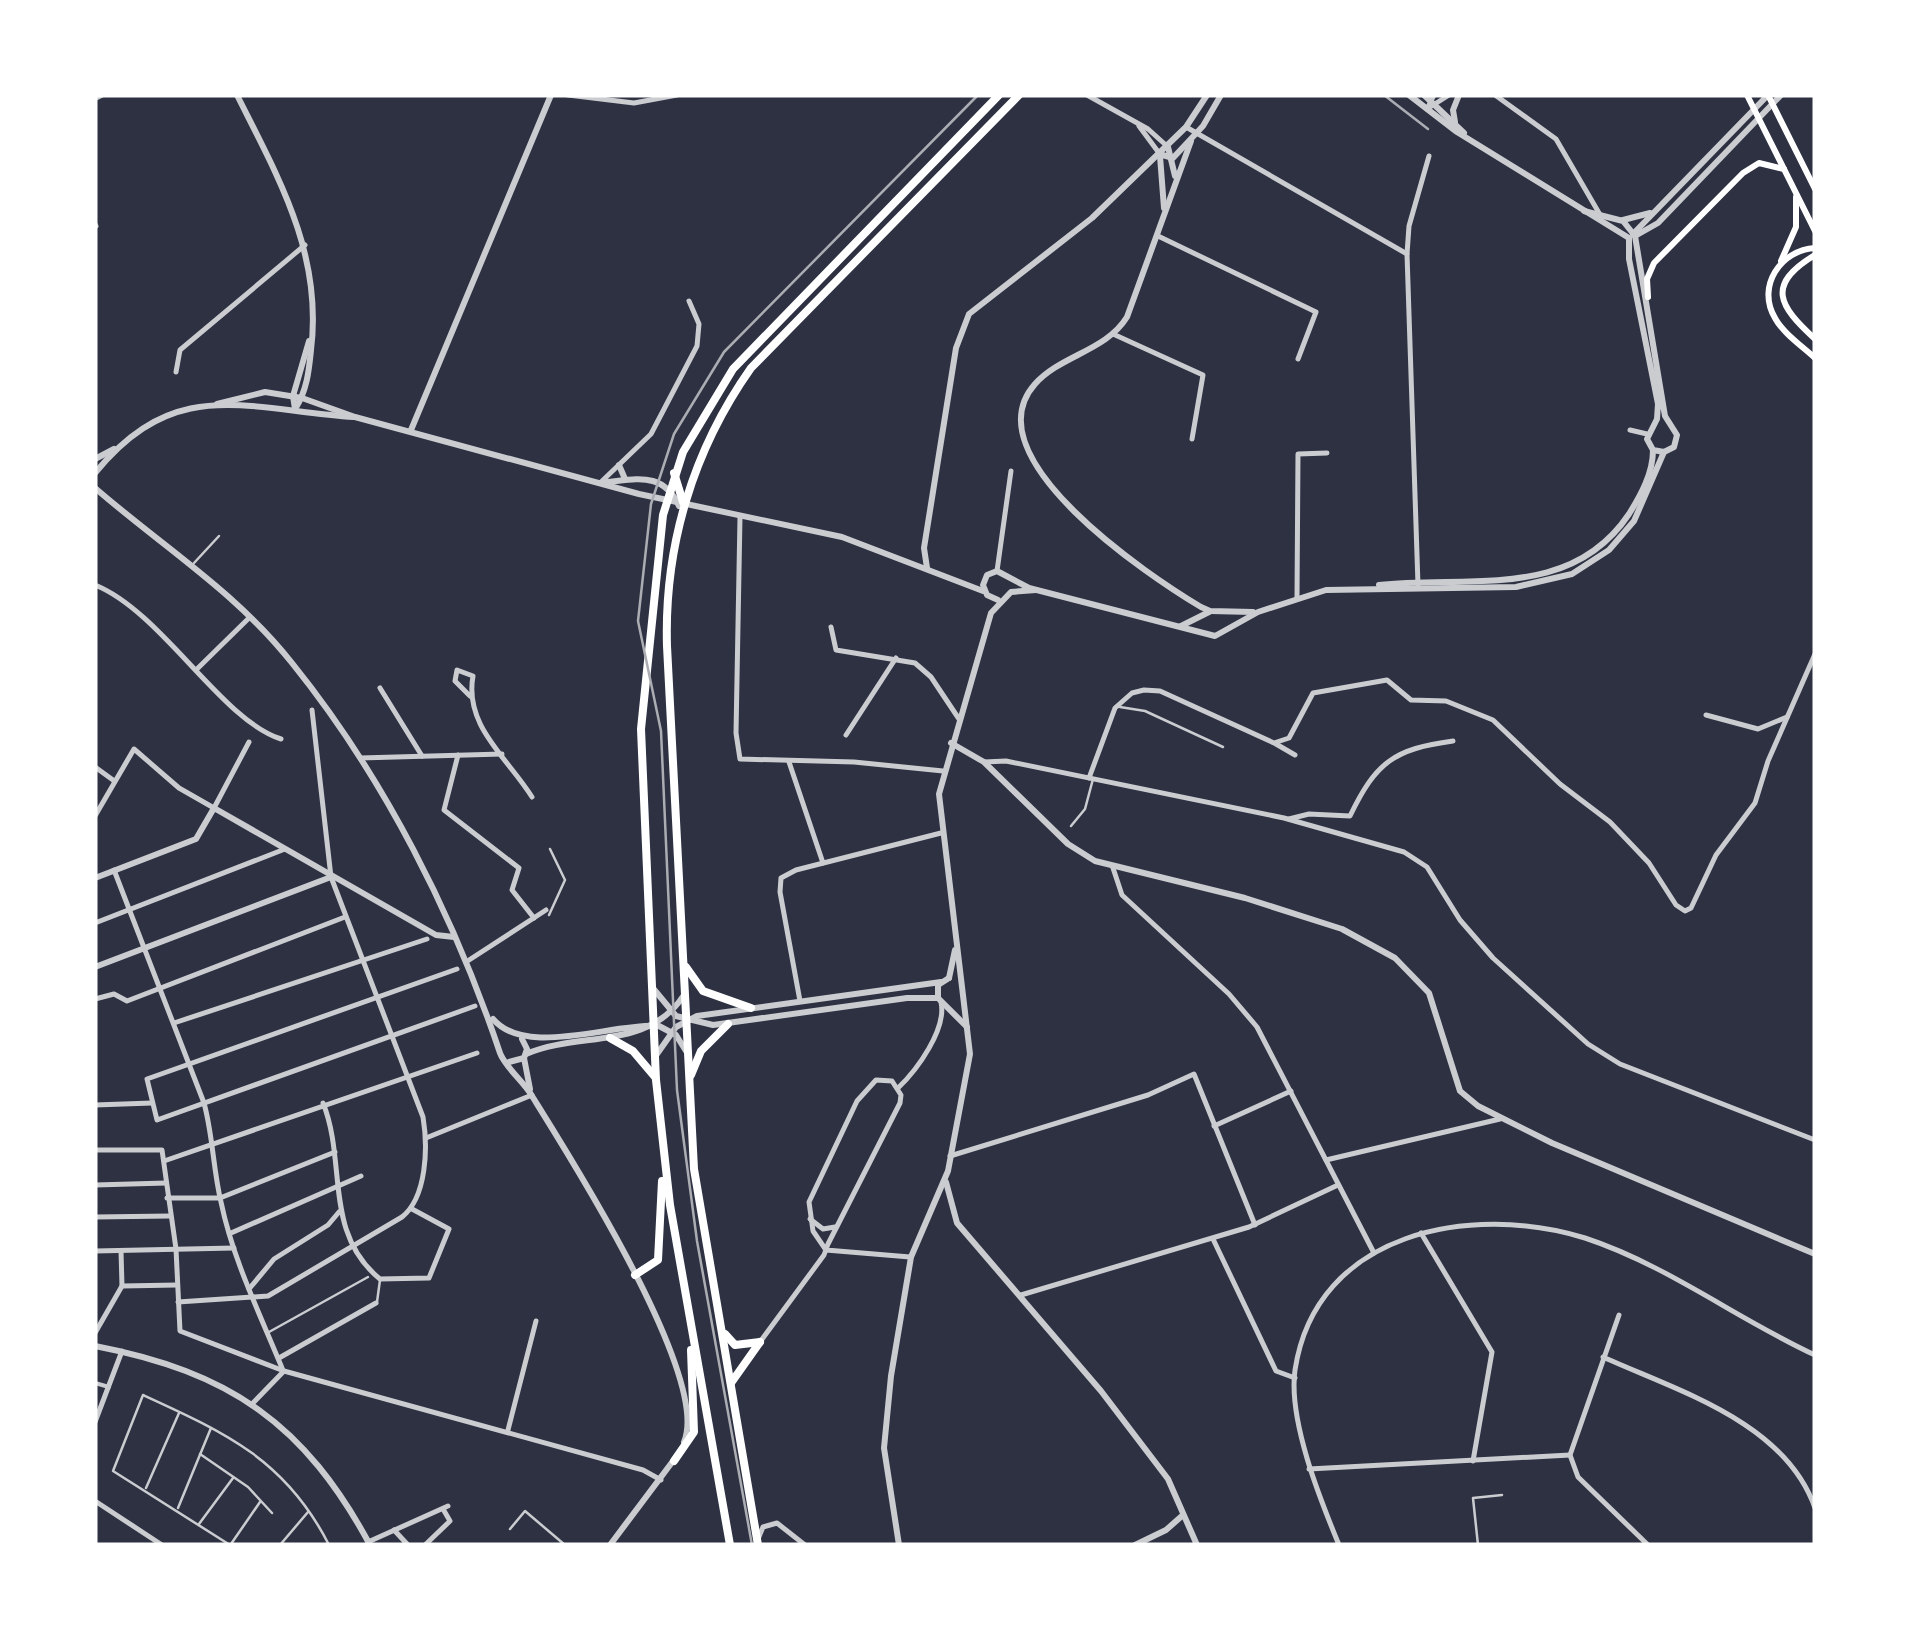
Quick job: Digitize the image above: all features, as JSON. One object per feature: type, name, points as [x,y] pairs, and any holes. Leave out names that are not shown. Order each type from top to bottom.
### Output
[{"type":"highway","points":[[730,1545],[663,1156],[650,983],[641,711],[666,500],[674,473],[710,402],[741,359],[999,95]]},
{"type":"highway","points":[[758,1543],[698,1203],[688,1084],[666,618],[681,507],[721,415],[762,354],[1019,95]]},
{"type":"highway","points":[[674,473],[681,507]]},
{"type":"highway","points":[[682,957],[703,992],[751,1008]]},
{"type":"highway","points":[[688,1084],[701,1051],[728,1024]]},
{"type":"highway","points":[[610,1038],[634,1051],[656,1080]]},
{"type":"highway","points":[[635,1275],[654,1266],[660,1252],[663,1156]]},
{"type":"highway","points":[[674,1461],[692,1438],[696,1419],[688,1311]]},
{"type":"highway","points":[[721,1328],[735,1345],[760,1342]]},
{"type":"highway","points":[[731,1383],[760,1342]]},
{"type":"main road","points":[[1748,95],[1815,229]]},
{"type":"main road","points":[[1768,95],[1815,189]]},
{"type":"main road","points":[[1648,297],[1647,280],[1654,263],[1743,173],[1756,164],[1784,169]]},
{"type":"main road","points":[[1793,186],[1796,227],[1768,294],[1773,316],[1815,358]]},
{"type":"main road","points":[[1776,268],[1792,254],[1815,252]]},
{"type":"main road","points":[[1815,252],[1788,276],[1782,294],[1788,314],[1815,339]]},
{"type":"street","points":[[237,95],[285,192],[305,245],[314,325],[302,398],[295,408]]},
{"type":"street","points":[[411,430],[551,95]]},
{"type":"street","points":[[568,95],[634,104],[677,95]]},
{"type":"street","points":[[1087,95],[1137,123],[1168,147],[1174,158],[1174,188]]},
{"type":"street","points":[[927,569],[924,548],[956,348],[969,314],[1092,218],[1168,147],[1207,95]]},
{"type":"street","points":[[1207,614],[1089,525],[1042,474],[1029,454],[1022,432],[1022,407],[1039,380],[1113,334],[1127,317],[1194,137],[1220,95]]},
{"type":"street","points":[[1409,95],[1472,142],[1632,236]]},
{"type":"street","points":[[1431,99],[1449,95]]},
{"type":"street","points":[[1456,123],[1453,110],[1459,95]]},
{"type":"street","points":[[1495,95],[1540,124],[1558,142],[1603,216]]},
{"type":"street","points":[[1647,434],[1655,423],[1656,388],[1629,260],[1632,236],[1768,95]]},
{"type":"street","points":[[1632,236],[1658,223],[1781,95]]},
{"type":"street","points":[[1427,109],[1431,99]]},
{"type":"street","points":[[1431,99],[1472,142]]},
{"type":"street","points":[[1137,123],[1160,154],[1163,222]]},
{"type":"street","points":[[1186,127],[1194,137],[1408,254]]},
{"type":"street","points":[[1174,158],[1194,137]]},
{"type":"street","points":[[1160,154],[1174,158]]},
{"type":"street","points":[[1420,582],[1408,254],[1409,226],[1429,156]]},
{"type":"street","points":[[1584,210],[1620,220],[1640,217],[1658,206]]},
{"type":"street","points":[[1363,588],[1516,587],[1561,578],[1585,568],[1634,520],[1664,452],[1677,439],[1667,422],[1648,297],[1632,236],[1620,220]]},
{"type":"street","points":[[1158,236],[1316,312],[1298,359]]},
{"type":"street","points":[[176,372],[180,350],[305,245]]},
{"type":"street","points":[[600,483],[651,434],[697,346],[698,324],[690,301]]},
{"type":"street","points":[[295,408],[293,396],[314,325]]},
{"type":"street","points":[[1113,334],[1203,375],[1192,439]]},
{"type":"street","points":[[95,459],[162,418],[254,393],[302,398],[355,417]]},
{"type":"street","points":[[217,404],[295,408],[355,417],[681,507],[842,537],[999,600]]},
{"type":"street","points":[[1655,423],[1667,422]]},
{"type":"street","points":[[1630,430],[1647,434]]},
{"type":"street","points":[[998,571],[1036,590],[1218,635],[1258,612],[1297,598],[1420,582],[1528,578],[1582,560],[1613,535],[1644,486],[1653,450],[1647,434]]},
{"type":"street","points":[[95,473],[115,449]]},
{"type":"street","points":[[1653,450],[1664,452]]},
{"type":"street","points":[[1297,598],[1298,454],[1327,453]]},
{"type":"street","points":[[619,465],[626,480]]},
{"type":"street","points":[[998,571],[1011,471]]},
{"type":"street","points":[[600,483],[656,479],[669,488],[681,507]]},
{"type":"street","points":[[95,488],[194,563],[250,617],[290,660],[360,758],[466,962],[489,1014],[500,1052],[532,1096],[664,1332],[688,1404],[688,1430],[674,1461],[610,1545]]},
{"type":"street","points":[[740,517],[736,733],[740,758],[854,762],[943,771]]},
{"type":"street","points":[[988,622],[985,578],[998,571]]},
{"type":"street","points":[[1011,580],[1011,592]]},
{"type":"street","points":[[1410,589],[1420,582]]},
{"type":"street","points":[[95,585],[168,639],[257,727],[281,738]]},
{"type":"street","points":[[1036,590],[1011,592],[999,600],[988,622],[943,771],[941,833],[970,1038],[950,1156],[948,1197],[957,1223],[1021,1295],[1168,1479],[1197,1545]]},
{"type":"street","points":[[1222,612],[1227,628]]},
{"type":"street","points":[[1175,627],[1207,614],[1258,612]]},
{"type":"street","points":[[1207,614],[1208,633]]},
{"type":"street","points":[[196,669],[250,617]]},
{"type":"street","points":[[831,627],[836,650],[915,663],[931,677],[959,718]]},
{"type":"street","points":[[1274,743],[1289,738],[1314,693],[1326,688],[1387,680],[1410,700],[1436,698],[1480,713],[1610,822],[1649,863],[1676,906],[1685,910],[1691,908],[1716,855],[1755,803],[1815,654]]},
{"type":"street","points":[[846,735],[896,658]]},
{"type":"street","points":[[470,696],[455,681],[457,670],[473,676],[470,696],[474,716],[532,797]]},
{"type":"street","points":[[380,688],[422,756]]},
{"type":"street","points":[[1091,779],[1115,708],[1132,693],[1144,690],[1160,691],[1188,708],[1294,755]]},
{"type":"street","points":[[178,1302],[268,1296],[412,1209],[426,1138],[395,1038],[331,877],[312,710]]},
{"type":"street","points":[[1706,715],[1758,729],[1788,717]]},
{"type":"street","points":[[95,878],[196,839],[249,742]]},
{"type":"street","points":[[1289,820],[1309,814],[1350,816],[1368,780],[1392,757],[1422,745],[1453,742]]},
{"type":"street","points":[[951,744],[984,762],[1068,844],[1113,868],[1246,898],[1342,930],[1396,958],[1429,994],[1460,1091],[1500,1119],[1815,1254]]},
{"type":"street","points":[[95,816],[134,750],[180,788],[331,877],[436,935],[454,938]]},
{"type":"street","points":[[360,758],[502,754]]},
{"type":"street","points":[[458,755],[444,810],[519,868],[512,890],[534,918]]},
{"type":"street","points":[[789,761],[823,863]]},
{"type":"street","points":[[984,762],[1006,761],[1289,820],[1415,857],[1435,877],[1460,920],[1492,958],[1588,1044],[1620,1064],[1815,1140]]},
{"type":"street","points":[[95,767],[114,780]]},
{"type":"street","points":[[800,1001],[781,878],[796,870],[941,833]]},
{"type":"street","points":[[95,923],[285,849]]},
{"type":"street","points":[[1113,868],[1122,895],[1248,1016],[1375,1254]]},
{"type":"street","points":[[114,870],[204,1103],[215,1142],[220,1198],[229,1233],[252,1299],[284,1371]]},
{"type":"street","points":[[95,967],[331,877]]},
{"type":"street","points":[[466,962],[548,912]]},
{"type":"street","points":[[95,999],[114,994],[127,1002],[161,991],[346,917]]},
{"type":"street","points":[[174,1022],[428,939]]},
{"type":"street","points":[[898,1088],[912,1074],[942,1018],[945,980],[956,941]]},
{"type":"street","points":[[457,968],[146,1079],[157,1120],[395,1038],[475,1006]]},
{"type":"street","points":[[655,1058],[672,1031],[686,1020],[945,980],[962,982]]},
{"type":"street","points":[[650,983],[671,1012],[686,1020],[728,1024],[907,998],[960,1003],[966,991]]},
{"type":"street","points":[[508,1062],[653,1025],[671,1012],[684,994]]},
{"type":"street","points":[[942,1002],[965,1021],[970,1038]]},
{"type":"street","points":[[489,1014],[518,1037],[532,1096]]},
{"type":"street","points":[[500,1044],[518,1037],[653,1025],[672,1031],[687,1052]]},
{"type":"street","points":[[164,1161],[477,1053]]},
{"type":"street","points":[[950,1156],[1148,1095],[1194,1074],[1254,1224]]},
{"type":"street","points":[[760,1342],[826,1250],[900,1102],[898,1088],[884,1079],[862,1094],[809,1202],[809,1217],[826,1250]]},
{"type":"street","points":[[1214,1126],[1290,1091]]},
{"type":"street","points":[[426,1138],[532,1096]]},
{"type":"street","points":[[95,1105],[154,1103]]},
{"type":"street","points":[[323,1103],[334,1131],[339,1212],[355,1244],[380,1279],[430,1278],[449,1229],[412,1209]]},
{"type":"street","points":[[1326,1160],[1500,1119]]},
{"type":"street","points":[[95,1150],[162,1150],[176,1250],[180,1330],[284,1371],[508,1430],[643,1470],[661,1480]]},
{"type":"street","points":[[168,1198],[220,1198],[335,1152]]},
{"type":"street","points":[[899,1545],[884,1448],[911,1257],[948,1171]]},
{"type":"street","points":[[229,1233],[337,1190],[361,1176]]},
{"type":"street","points":[[95,1186],[166,1184]]},
{"type":"street","points":[[1021,1295],[1212,1239],[1338,1185]]},
{"type":"street","points":[[249,1290],[274,1258],[328,1225],[339,1212]]},
{"type":"street","points":[[95,1217],[170,1216]]},
{"type":"street","points":[[809,1217],[823,1229],[838,1226]]},
{"type":"street","points":[[1339,1545],[1308,1469],[1295,1378],[1302,1341],[1319,1306],[1348,1274],[1375,1254],[1421,1232],[1451,1224],[1486,1223],[1534,1226],[1583,1238],[1636,1258],[1815,1355]]},
{"type":"street","points":[[1421,1232],[1492,1352],[1473,1461]]},
{"type":"street","points":[[1212,1239],[1276,1371],[1295,1378]]},
{"type":"street","points":[[95,1251],[234,1248]]},
{"type":"street","points":[[826,1250],[911,1257]]},
{"type":"street","points":[[95,1333],[122,1286],[121,1251]]},
{"type":"street","points":[[122,1286],[177,1284]]},
{"type":"street","points":[[278,1358],[376,1303]]},
{"type":"street","points":[[1619,1315],[1570,1455],[1578,1477],[1648,1545]]},
{"type":"street","points":[[508,1430],[536,1320]]},
{"type":"street","points":[[95,1346],[122,1351],[253,1403],[279,1421],[324,1469],[369,1544],[445,1508],[450,1521],[425,1545]]},
{"type":"street","points":[[95,1422],[122,1351]]},
{"type":"street","points":[[1603,1357],[1750,1429],[1796,1469],[1815,1508]]},
{"type":"street","points":[[253,1403],[284,1371]]},
{"type":"street","points":[[95,1383],[109,1387]]},
{"type":"street","points":[[1308,1469],[1570,1455]]},
{"type":"street","points":[[95,1501],[162,1545]]},
{"type":"street","points":[[1134,1545],[1166,1530],[1183,1515]]},
{"type":"street","points":[[758,1543],[763,1527],[777,1523],[806,1545]]},
{"type":"street","points":[[394,1530],[408,1545]]},
{"type":"lane","points":[[194,563],[219,536]]},
{"type":"lane","points":[[1120,707],[1145,711],[1223,747]]},
{"type":"lane","points":[[1072,826],[1086,809],[1091,779]]},
{"type":"lane","points":[[548,912],[566,880],[550,849]]},
{"type":"lane","points":[[268,1332],[368,1277]]},
{"type":"lane","points":[[376,1303],[380,1279]]},
{"type":"lane","points":[[261,1500],[230,1545],[113,1471],[143,1395],[212,1426],[269,1464],[308,1510],[329,1545]]},
{"type":"lane","points":[[146,1489],[180,1412]]},
{"type":"lane","points":[[177,1509],[212,1426]]},
{"type":"lane","points":[[200,1454],[234,1477],[272,1513]]},
{"type":"lane","points":[[199,1524],[234,1477]]},
{"type":"lane","points":[[1478,1545],[1473,1498],[1502,1495]]},
{"type":"lane","points":[[280,1545],[308,1510]]},
{"type":"lane","points":[[510,1529],[525,1512],[565,1545]]},
{"type":"tram line","points":[[752,1545],[697,1241],[677,1090],[661,731],[638,621],[651,504],[674,434],[724,352],[978,95]]},
{"type":"tram line","points":[[1384,95],[1428,129]]}]
